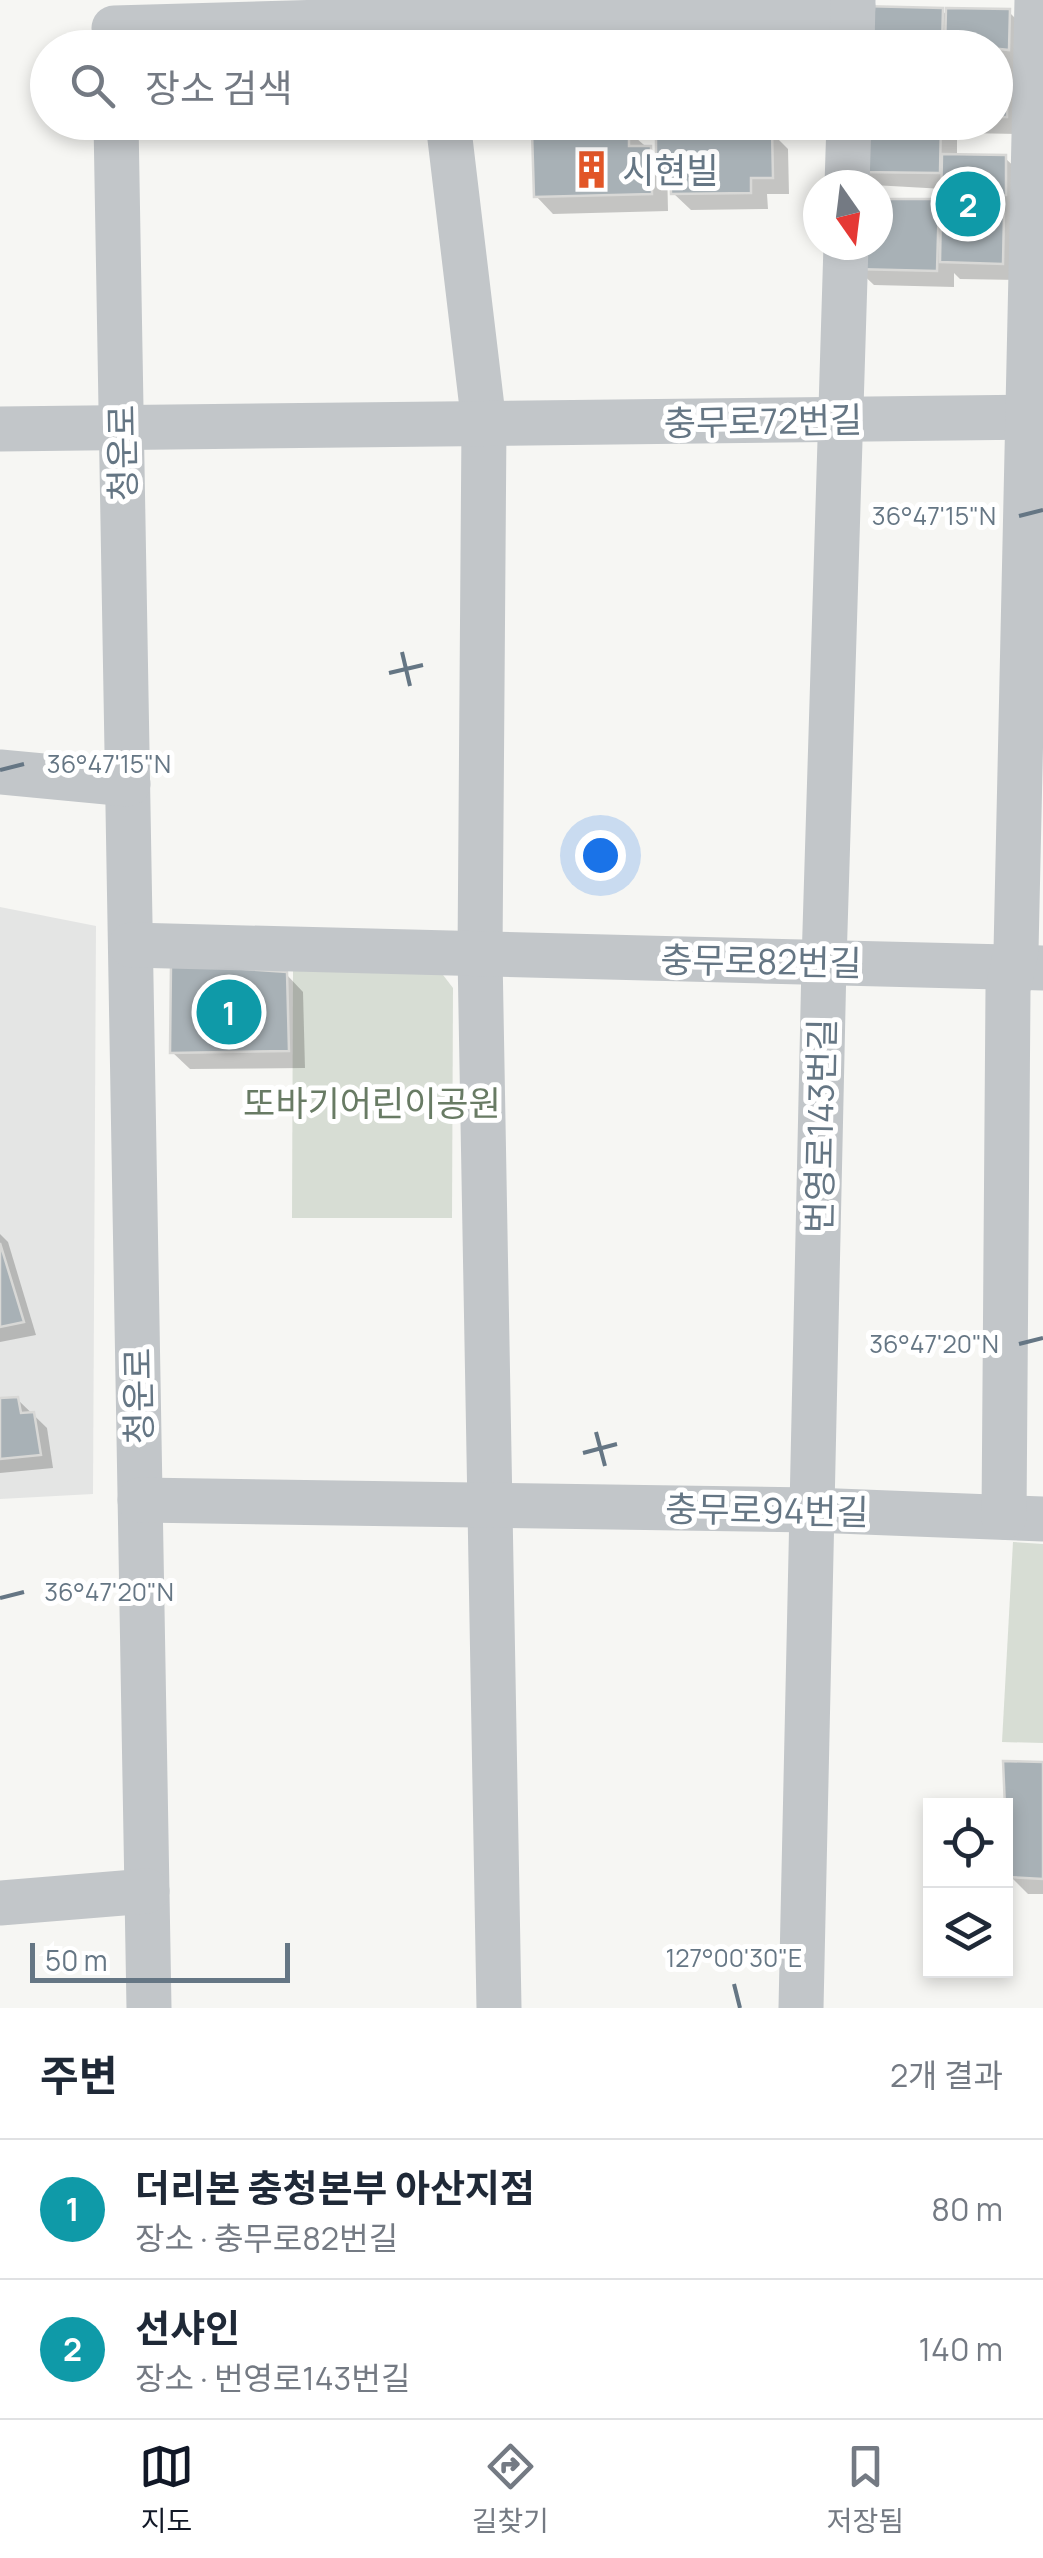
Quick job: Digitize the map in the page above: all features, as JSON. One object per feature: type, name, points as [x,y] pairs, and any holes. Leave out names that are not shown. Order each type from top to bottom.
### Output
[{"type":"street","points":[[1024,1518],[1008,990],[1028,968],[1037,0]]},
{"type":"street","points":[[521,30],[852,18]]},
{"type":"street","points":[[114,25],[316,30]]},
{"type":"street","name":"청운로","points":[[116,140],[149,2008]]},
{"type":"street","points":[[450,140],[484,424],[480,955],[499,2008]]},
{"type":"street","points":[[848,170],[849,140]]},
{"type":"street","name":"번영로143번길","points":[[801,2008],[824,963],[845,260]]},
{"type":"street","name":"충무로72번길","points":[[0,429],[1035,418]]},
{"type":"street","points":[[0,772],[128,784]]},
{"type":"street","name":"충무로82번길","points":[[131,945],[1028,968]]},
{"type":"street","name":"충무로94번길","points":[[140,1500],[812,1510],[1024,1518]]},
{"type":"street","points":[[0,1903],[147,1892]]},
{"type":"shaded area","points":[[0,907],[96,926],[93,1494],[0,1499]]},
{"type":"green space","name":"또바기어린이공원","points":[[293,970],[440,971],[453,988],[452,1218],[292,1218]]},
{"type":"green space","points":[[1013,1542],[1043,1544],[1043,1743],[1002,1742]]},
{"type":"building","points":[[860,6],[943,8],[942,30],[859,30]]},
{"type":"building","points":[[946,8],[1010,9],[1009,30],[945,30]]},
{"type":"building","name":"시현빌","points":[[532,140],[629,140],[629,146],[651,146],[652,194],[534,197]]},
{"type":"building","points":[[656,140],[772,140],[773,178],[751,178],[751,193],[671,194],[670,157],[656,158]]},
{"type":"building","points":[[858,140],[941,140],[940,173],[857,170]]},
{"type":"building","points":[[942,154],[1006,155],[1006,195],[995,195],[995,212],[1004,213],[1003,264],[940,262]]},
{"type":"building","points":[[893,199],[939,199],[937,271],[854,269],[854,260],[893,260]]},
{"type":"building","points":[[171,964],[287,972],[289,1051],[170,1053]]},
{"type":"building","points":[[0,1243],[24,1322],[0,1327]]},
{"type":"building","points":[[18,1397],[21,1413],[34,1412],[41,1455],[0,1459],[0,1398]]},
{"type":"building","points":[[1003,1761],[1043,1762],[1043,1879],[1013,1877],[1013,1798],[1005,1798]]},
{"type":"place","name":"시현빌","points":[[592,170]]},
{"type":"place","name":"선샤인","points":[[968,204]]},
{"type":"place","name":"더리본 충청본부 아산지점","points":[[229,1012]]}]
